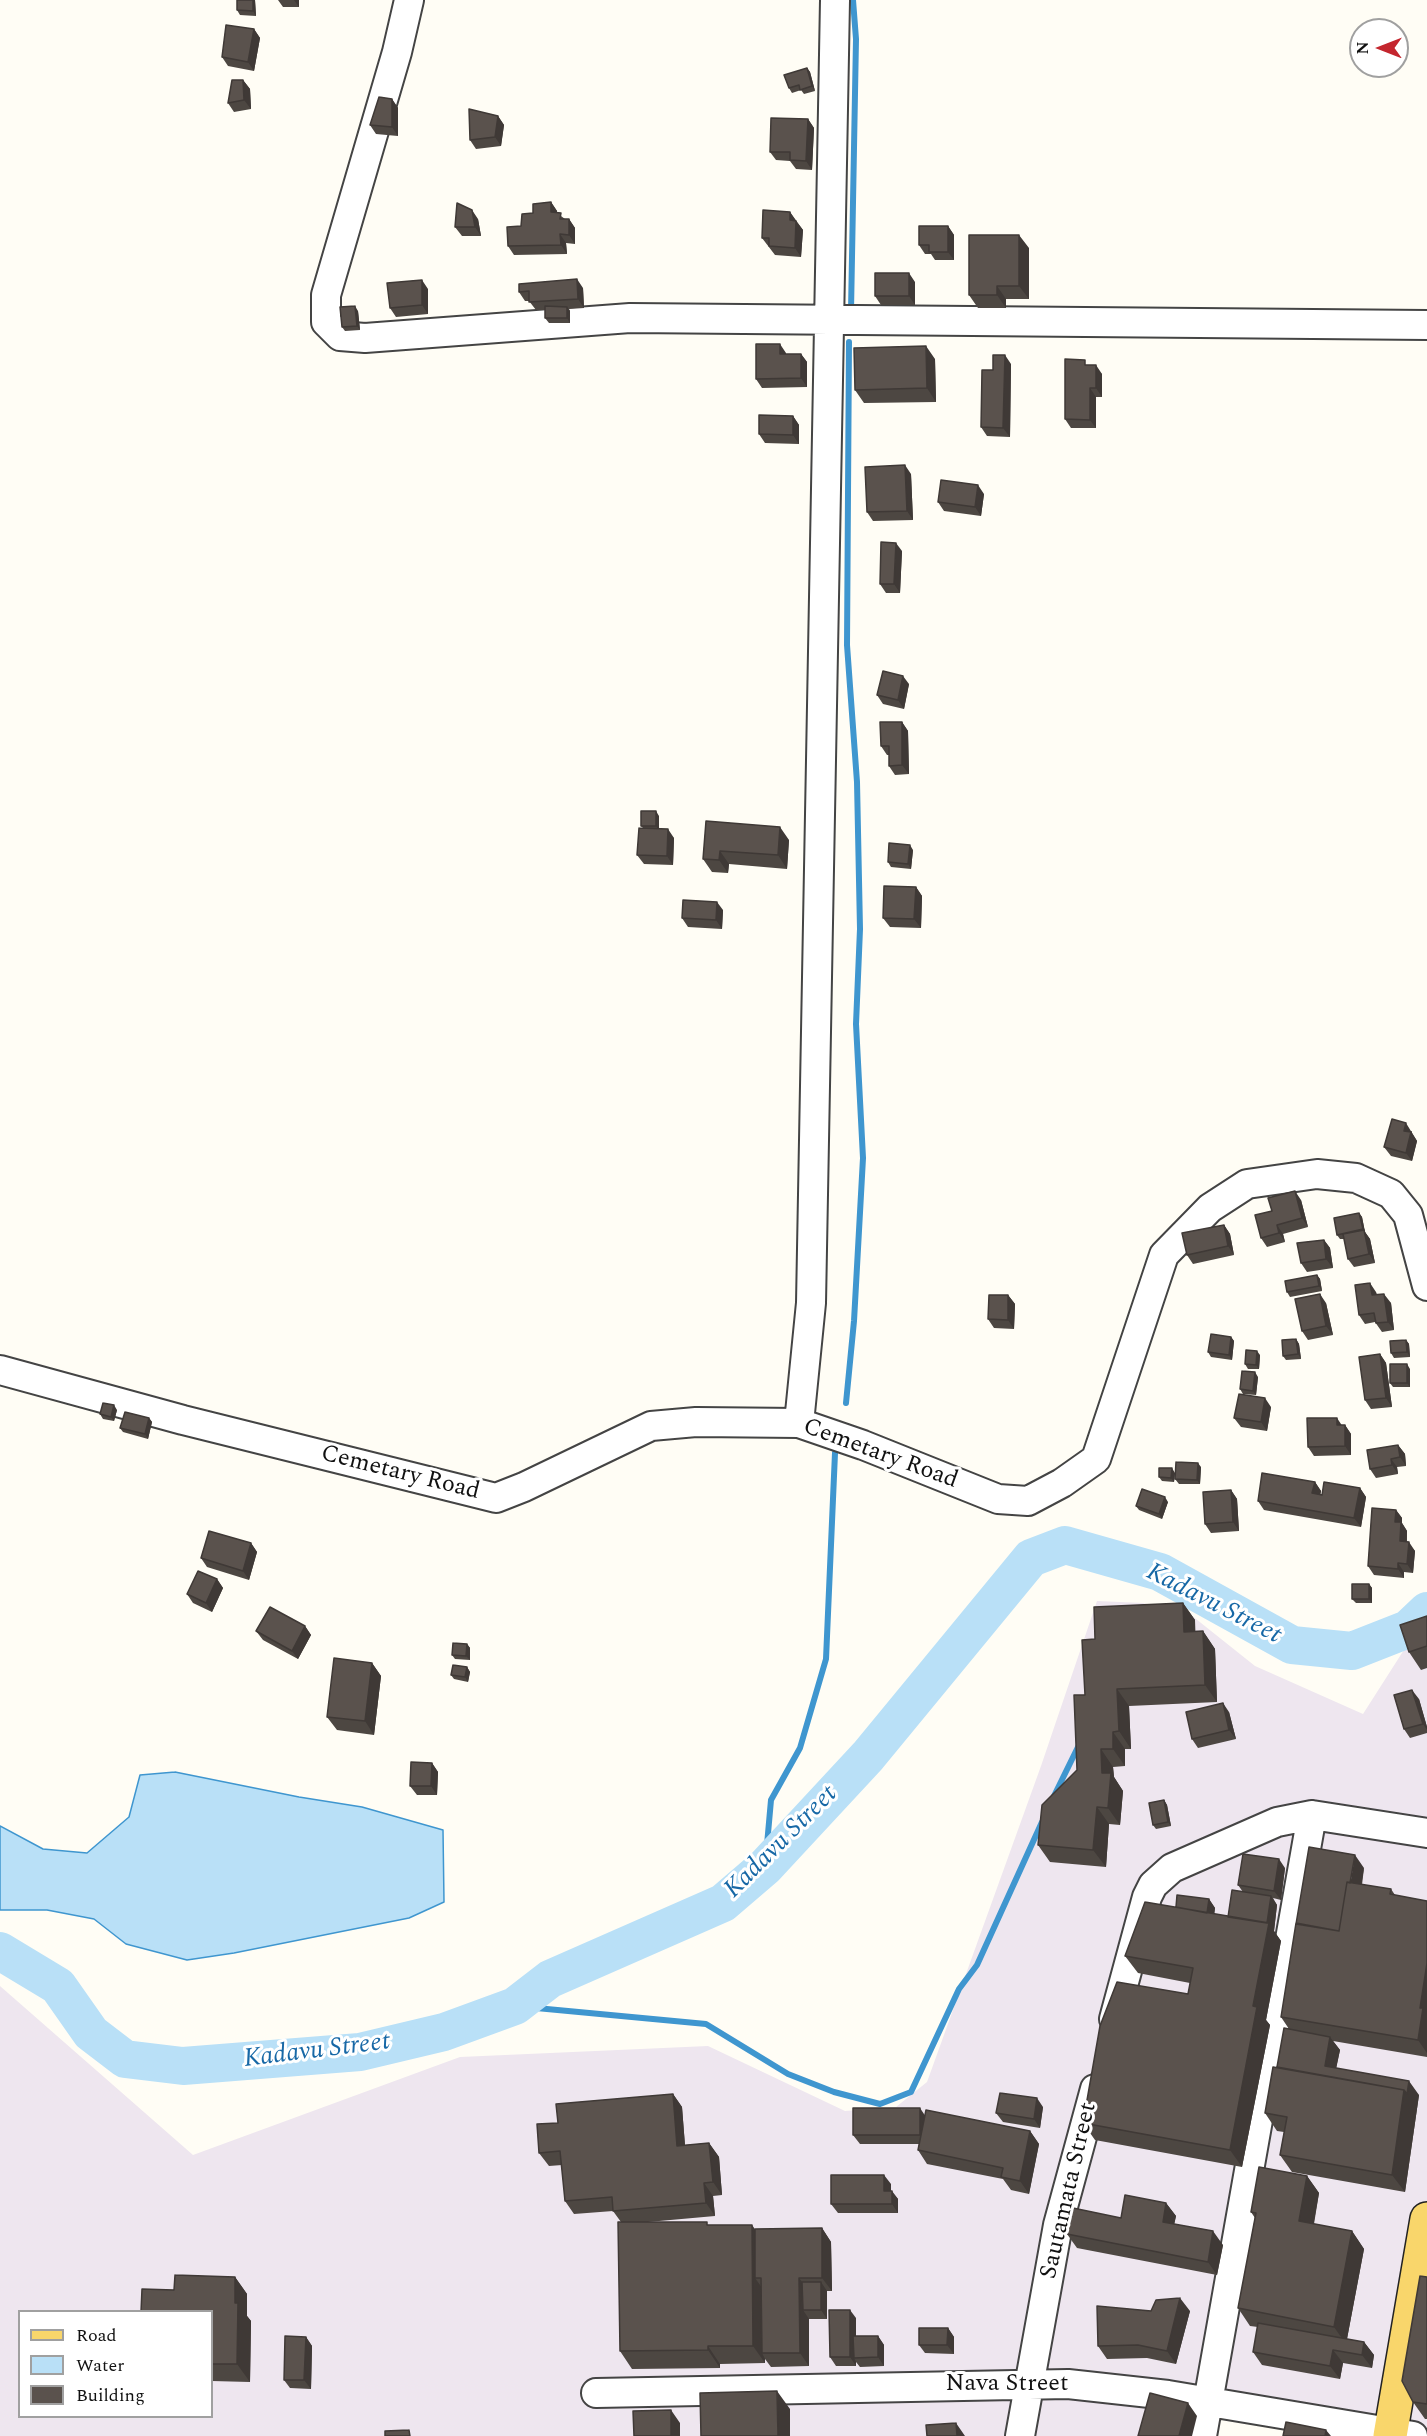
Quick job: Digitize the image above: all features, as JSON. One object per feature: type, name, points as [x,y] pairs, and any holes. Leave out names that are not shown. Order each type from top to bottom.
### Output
[{"type":"main road","points":[[1398,2435],[1427,2219]]},
{"type":"street","points":[[409,0],[397,52],[326,295],[325,316],[333,331],[347,338],[630,318],[1427,325]]},
{"type":"street","points":[[810,1427],[835,0]]},
{"type":"street","name":"Cemetary Road","points":[[0,1371],[206,1426],[496,1498],[524,1487],[651,1426],[696,1422],[810,1427],[863,1445],[998,1499],[1028,1501],[1062,1484],[1096,1459],[1164,1255],[1210,1208],[1247,1184],[1317,1174],[1356,1178],[1391,1194],[1408,1215],[1427,1286]]},
{"type":"street","points":[[1202,2436],[1312,1815]]},
{"type":"street","name":"Sautamata Street","points":[[1020,2436],[1058,2225],[1147,1897],[1153,1885],[1172,1868],[1277,1822],[1312,1815],[1427,1833]]},
{"type":"street","name":"Nava Street","points":[[596,2393],[1068,2384],[1207,2402],[1398,2435]]},
{"type":"shaded area","points":[[1097,1601],[1143,1603],[1191,1615],[1255,1666],[1363,1714],[1409,1642],[1427,1628],[1427,2436],[1413,2436],[1208,2402],[1202,2436],[0,2436],[0,1986],[193,2155],[460,2057],[708,2046],[845,2111],[896,2107],[927,2082],[1041,1766]]},
{"type":"water","points":[[175,1772],[362,1807],[443,1830],[444,1902],[409,1918],[234,1953],[187,1960],[126,1944],[94,1919],[47,1910],[0,1910],[0,1826],[43,1849],[87,1853],[129,1817],[140,1775]]},
{"type":"building","points":[[237,0],[253,0],[253,11],[237,10]]},
{"type":"building","points":[[226,25],[254,29],[248,62],[222,57]]},
{"type":"building","points":[[807,68],[812,86],[800,90],[799,85],[789,88],[784,75]]},
{"type":"building","points":[[232,80],[243,80],[244,100],[228,103]]},
{"type":"building","points":[[379,97],[392,99],[392,127],[370,125]]},
{"type":"building","points":[[469,109],[498,116],[495,137],[470,140]]},
{"type":"building","points":[[771,118],[808,119],[806,161],[790,160],[790,152],[770,152]]},
{"type":"building","points":[[551,202],[551,212],[561,213],[560,219],[569,219],[569,235],[560,234],[561,245],[508,246],[507,227],[521,226],[522,214],[533,213],[533,204]]},
{"type":"building","points":[[457,203],[472,210],[475,227],[455,227]]},
{"type":"building","points":[[763,210],[790,212],[790,220],[796,221],[795,248],[769,246],[769,238],[762,238]]},
{"type":"building","points":[[919,226],[948,226],[948,252],[929,252],[929,245],[919,245]]},
{"type":"building","points":[[969,235],[1019,235],[1019,286],[997,286],[997,295],[969,295]]},
{"type":"building","points":[[875,273],[909,273],[909,296],[875,296]]},
{"type":"building","points":[[577,279],[578,299],[529,302],[529,291],[519,292],[519,284]]},
{"type":"building","points":[[422,280],[422,305],[390,308],[387,283]]},
{"type":"building","points":[[355,306],[357,326],[342,327],[340,307]]},
{"type":"building","points":[[545,306],[567,307],[567,318],[545,318]]},
{"type":"building","points":[[756,344],[780,344],[780,354],[801,354],[801,378],[756,379]]},
{"type":"building","points":[[926,346],[927,388],[855,390],[854,348]]},
{"type":"building","points":[[993,355],[1005,355],[1003,428],[981,427],[982,370],[993,370]]},
{"type":"building","points":[[1065,359],[1085,360],[1085,365],[1096,365],[1096,388],[1090,388],[1090,420],[1065,419]]},
{"type":"building","points":[[759,415],[793,416],[793,435],[759,434]]},
{"type":"building","points":[[905,465],[907,511],[867,512],[865,467]]},
{"type":"building","points":[[941,480],[978,485],[975,507],[938,502]]},
{"type":"building","points":[[881,542],[896,543],[894,584],[880,584]]},
{"type":"building","points":[[883,671],[903,676],[898,700],[877,695]]},
{"type":"building","points":[[880,722],[902,722],[902,765],[889,766],[889,746],[881,746]]},
{"type":"building","points":[[641,811],[656,811],[656,826],[641,826]]},
{"type":"building","points":[[706,821],[780,827],[778,855],[720,851],[719,860],[703,859]]},
{"type":"building","points":[[639,828],[668,829],[667,856],[637,855]]},
{"type":"building","points":[[889,843],[910,845],[908,864],[888,862]]},
{"type":"building","points":[[884,886],[916,887],[914,919],[883,918]]},
{"type":"building","points":[[683,900],[717,902],[716,920],[682,918]]},
{"type":"building","points":[[1392,1119],[1406,1123],[1404,1131],[1411,1132],[1406,1153],[1384,1147]]},
{"type":"building","points":[[1295,1191],[1302,1218],[1277,1225],[1279,1233],[1261,1238],[1255,1215],[1272,1211],[1268,1198]]},
{"type":"building","points":[[1359,1213],[1363,1229],[1337,1235],[1334,1218]]},
{"type":"building","points":[[1224,1225],[1228,1246],[1187,1255],[1182,1233]]},
{"type":"building","points":[[1364,1230],[1369,1254],[1348,1259],[1343,1234]]},
{"type":"building","points":[[1324,1240],[1326,1259],[1301,1263],[1297,1243]]},
{"type":"building","points":[[1317,1275],[1319,1286],[1287,1292],[1285,1281]]},
{"type":"building","points":[[1370,1283],[1372,1295],[1384,1294],[1388,1322],[1376,1323],[1374,1313],[1359,1315],[1355,1285]]},
{"type":"building","points":[[1320,1294],[1326,1326],[1302,1331],[1295,1299]]},
{"type":"building","points":[[989,1295],[1008,1295],[1008,1320],[988,1319]]},
{"type":"building","points":[[1211,1334],[1231,1337],[1229,1355],[1208,1352]]},
{"type":"building","points":[[1296,1339],[1298,1354],[1283,1356],[1282,1340]]},
{"type":"building","points":[[1406,1340],[1407,1352],[1391,1353],[1390,1341]]},
{"type":"building","points":[[1246,1350],[1257,1351],[1256,1365],[1245,1364]]},
{"type":"building","points":[[1380,1354],[1386,1398],[1365,1400],[1359,1357]]},
{"type":"building","points":[[1390,1364],[1407,1364],[1407,1383],[1390,1383]]},
{"type":"building","points":[[1242,1371],[1255,1372],[1253,1391],[1240,1389]]},
{"type":"building","points":[[1239,1394],[1265,1398],[1261,1422],[1234,1418]]},
{"type":"building","points":[[103,1403],[114,1405],[111,1417],[100,1414]]},
{"type":"building","points":[[125,1412],[149,1418],[145,1434],[120,1428]]},
{"type":"building","points":[[1307,1418],[1337,1418],[1337,1425],[1345,1425],[1345,1446],[1308,1447]]},
{"type":"building","points":[[1398,1445],[1400,1457],[1391,1459],[1392,1465],[1370,1469],[1367,1450]]},
{"type":"building","points":[[1176,1462],[1198,1463],[1197,1480],[1175,1479]]},
{"type":"building","points":[[1159,1468],[1172,1468],[1171,1478],[1159,1477]]},
{"type":"building","points":[[1262,1473],[1315,1482],[1312,1493],[1322,1495],[1324,1482],[1360,1488],[1354,1518],[1258,1501]]},
{"type":"building","points":[[1142,1489],[1165,1497],[1159,1514],[1136,1506]]},
{"type":"building","points":[[1231,1490],[1233,1522],[1205,1524],[1203,1492]]},
{"type":"building","points":[[1372,1508],[1396,1510],[1395,1522],[1401,1522],[1400,1541],[1409,1542],[1407,1564],[1398,1563],[1398,1569],[1368,1566]]},
{"type":"building","points":[[209,1531],[251,1543],[243,1571],[201,1558]]},
{"type":"building","points":[[198,1571],[217,1579],[206,1603],[187,1594]]},
{"type":"building","points":[[1352,1584],[1369,1584],[1369,1599],[1352,1599]]},
{"type":"building","points":[[1183,1603],[1184,1632],[1203,1631],[1205,1685],[1117,1689],[1119,1731],[1113,1732],[1113,1749],[1101,1749],[1102,1773],[1111,1773],[1108,1808],[1097,1807],[1093,1850],[1038,1845],[1042,1805],[1077,1770],[1074,1695],[1085,1695],[1082,1640],[1095,1639],[1094,1607]]},
{"type":"building","points":[[270,1607],[305,1626],[292,1651],[256,1631]]},
{"type":"building","points":[[1427,1616],[1427,1646],[1409,1652],[1400,1625]]},
{"type":"building","points":[[453,1643],[467,1644],[466,1656],[452,1655]]},
{"type":"building","points":[[334,1658],[372,1663],[365,1721],[327,1717]]},
{"type":"building","points":[[453,1665],[467,1667],[465,1677],[451,1675]]},
{"type":"building","points":[[1412,1690],[1423,1724],[1404,1729],[1394,1695]]},
{"type":"building","points":[[1223,1703],[1229,1730],[1192,1739],[1186,1712]]},
{"type":"building","points":[[411,1762],[432,1763],[431,1786],[410,1786]]},
{"type":"building","points":[[1164,1800],[1168,1822],[1153,1825],[1149,1803]]},
{"type":"building","points":[[1309,1847],[1355,1855],[1350,1883],[1347,1882],[1339,1931],[1296,1924]]},
{"type":"building","points":[[1243,1854],[1279,1859],[1274,1891],[1238,1885]]},
{"type":"building","points":[[1347,1882],[1391,1889],[1390,1894],[1427,1901],[1427,1963],[1418,2040],[1281,2017],[1296,1923],[1339,1931]]},
{"type":"building","points":[[1232,1890],[1271,1896],[1267,1923],[1228,1917]]},
{"type":"building","points":[[1177,1895],[1209,1899],[1207,1913],[1176,1907]]},
{"type":"building","points":[[1145,1902],[1269,1923],[1253,2006],[1257,2007],[1230,2150],[1083,2123],[1100,2026],[1117,1982],[1188,1994],[1193,1968],[1125,1956]]},
{"type":"building","points":[[1284,2028],[1330,2037],[1325,2066],[1409,2081],[1407,2094],[1404,2090],[1277,2067]]},
{"type":"building","points":[[1273,2067],[1404,2090],[1392,2175],[1280,2155],[1287,2117],[1265,2113]]},
{"type":"building","points":[[1000,2093],[1037,2098],[1034,2119],[996,2113]]},
{"type":"building","points":[[673,2094],[677,2146],[709,2143],[713,2182],[704,2183],[706,2203],[613,2211],[612,2197],[565,2201],[560,2151],[539,2153],[537,2124],[558,2123],[556,2104]]},
{"type":"building","points":[[853,2108],[920,2108],[920,2135],[853,2135]]},
{"type":"building","points":[[926,2110],[1030,2131],[1020,2181],[1001,2177],[1003,2168],[918,2150]]},
{"type":"building","points":[[1259,2167],[1307,2176],[1299,2221],[1352,2231],[1334,2327],[1238,2308],[1256,2213],[1251,2212]]},
{"type":"building","points":[[831,2175],[884,2175],[884,2191],[892,2191],[892,2204],[831,2204]]},
{"type":"building","points":[[1125,2195],[1166,2203],[1163,2222],[1213,2231],[1208,2262],[1067,2234],[1073,2208],[1121,2218]]},
{"type":"building","points":[[618,2222],[707,2222],[707,2225],[752,2225],[753,2346],[708,2346],[708,2350],[620,2351]]},
{"type":"building","points":[[822,2228],[822,2278],[799,2278],[800,2353],[762,2353],[761,2278],[755,2278],[755,2229]]},
{"type":"building","points":[[175,2275],[235,2277],[235,2303],[238,2303],[237,2364],[213,2364],[213,2310],[141,2310],[142,2289],[174,2290]]},
{"type":"building","points":[[1420,2276],[1427,2277],[1427,2404],[1413,2402],[1402,2381]]},
{"type":"building","points":[[802,2282],[821,2282],[821,2310],[803,2310]]},
{"type":"building","points":[[1180,2298],[1167,2351],[1138,2345],[1098,2346],[1097,2306],[1151,2311],[1156,2300]]},
{"type":"building","points":[[829,2310],[850,2310],[850,2357],[830,2357]]},
{"type":"building","points":[[1258,2323],[1364,2342],[1362,2355],[1333,2350],[1330,2366],[1253,2352]]},
{"type":"building","points":[[919,2328],[948,2328],[947,2345],[919,2345]]},
{"type":"building","points":[[285,2336],[306,2337],[304,2380],[284,2380]]},
{"type":"building","points":[[853,2336],[878,2336],[878,2357],[854,2358]]},
{"type":"building","points":[[777,2391],[778,2436],[701,2436],[700,2393]]},
{"type":"building","points":[[1150,2393],[1188,2403],[1179,2436],[1138,2436]]},
{"type":"building","points":[[671,2410],[671,2436],[634,2436],[633,2411]]},
{"type":"building","points":[[1286,2422],[1326,2430],[1325,2436],[1283,2436]]},
{"type":"building","points":[[956,2423],[957,2436],[927,2436],[926,2425]]},
{"type":"building","points":[[409,2430],[410,2436],[385,2436],[385,2431]]},
{"type":"waterway","points":[[851,311],[856,39],[853,0]]},
{"type":"waterway","points":[[846,1403],[854,1321],[863,1158],[856,1024],[860,929],[857,782],[847,645],[849,342]]},
{"type":"waterway","points":[[765,1867],[771,1800],[800,1748],[826,1659],[835,1453]]},
{"type":"waterway","name":"Kadavu Street","points":[[0,1951],[58,1986],[91,2033],[125,2059],[183,2066],[360,2052],[444,2032],[515,2006],[550,1979],[723,1903],[765,1867],[868,1756],[1031,1558],[1065,1545],[1160,1572],[1292,1645],[1352,1651],[1408,1629],[1427,1611]]},
{"type":"waterway","points":[[1054,1796],[1079,1745]]},
{"type":"waterway","points":[[515,2006],[706,2024],[788,2074],[834,2092],[880,2104],[911,2092],[959,1989],[977,1965],[1042,1822]]}]
